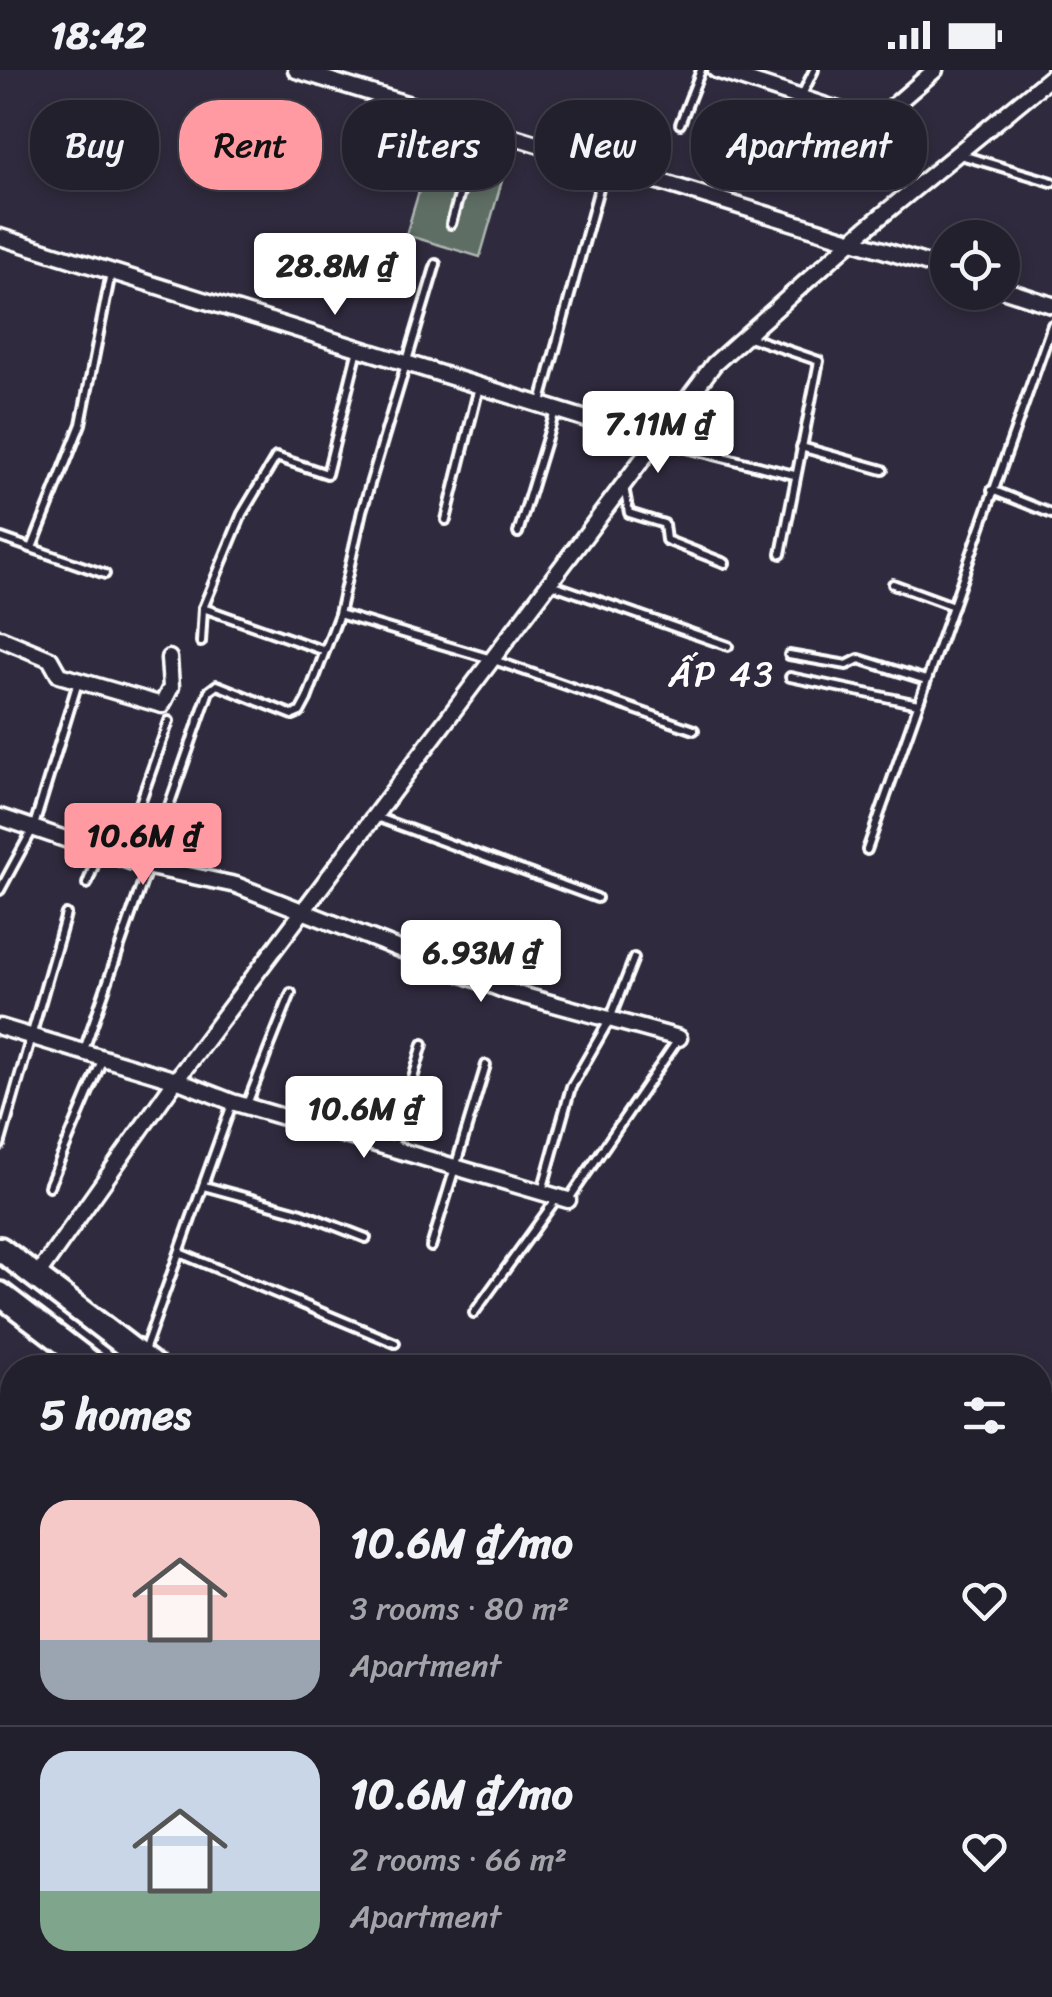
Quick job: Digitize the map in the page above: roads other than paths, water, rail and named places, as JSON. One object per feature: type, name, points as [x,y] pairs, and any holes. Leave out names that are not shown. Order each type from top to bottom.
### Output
[{"type":"main road","points":[[0,1249],[140,1355]]},
{"type":"main road","points":[[0,1294],[80,1355]]},
{"type":"street","points":[[296,70],[394,100]]},
{"type":"street","points":[[716,70],[739,73],[875,122],[935,70]]},
{"type":"street","points":[[36,1276],[176,1080],[714,364],[854,239],[1052,76]]},
{"type":"street","points":[[671,184],[930,264]]},
{"type":"street","points":[[0,237],[658,441]]},
{"type":"street","points":[[1020,295],[1052,306]]},
{"type":"street","points":[[0,638],[50,658],[58,674],[162,706],[171,686],[170,658]]},
{"type":"street","points":[[0,817],[146,866],[236,886],[506,991],[679,1038]]},
{"type":"street","points":[[0,1026],[176,1080],[239,1104],[556,1197]]},
{"type":"lane","points":[[680,124],[702,70]]},
{"type":"lane","points":[[802,96],[814,70]]},
{"type":"lane","points":[[960,154],[1052,182]]},
{"type":"lane","points":[[451,224],[460,190]]},
{"type":"lane","points":[[541,402],[599,190]]},
{"type":"lane","points":[[84,1052],[210,691],[217,685],[298,714],[340,614],[362,511],[436,264]]},
{"type":"lane","points":[[32,548],[81,424],[112,272]]},
{"type":"lane","points":[[867,850],[1052,325]]},
{"type":"lane","points":[[745,336],[819,361],[781,554]]},
{"type":"lane","points":[[201,642],[203,608],[242,514],[276,457],[327,474],[358,348]]},
{"type":"lane","points":[[446,520],[480,386]]},
{"type":"lane","points":[[518,533],[557,407]]},
{"type":"lane","points":[[658,441],[794,475]]},
{"type":"lane","points":[[802,447],[883,470]]},
{"type":"lane","points":[[623,486],[629,513],[664,524],[666,540],[725,563]]},
{"type":"lane","points":[[992,490],[1052,514]]},
{"type":"lane","points":[[2,538],[104,574]]},
{"type":"lane","points":[[550,584],[728,646]]},
{"type":"lane","points":[[893,584],[953,606]]},
{"type":"lane","points":[[203,608],[325,651]]},
{"type":"lane","points":[[340,614],[491,659],[694,730]]},
{"type":"lane","points":[[789,655],[847,666],[859,659],[926,680]]},
{"type":"lane","points":[[790,677],[918,704]]},
{"type":"lane","points":[[0,890],[33,829],[78,682]]},
{"type":"lane","points":[[121,858],[169,720]]},
{"type":"lane","points":[[374,817],[597,898]]},
{"type":"lane","points":[[87,884],[99,852]]},
{"type":"lane","points":[[0,1145],[66,914]]},
{"type":"lane","points":[[556,1197],[571,1088],[610,1019],[634,958]]},
{"type":"lane","points":[[151,1355],[204,1186],[291,994]]},
{"type":"lane","points":[[474,1313],[556,1197],[654,1081],[679,1038]]},
{"type":"lane","points":[[392,1146],[423,1044]]},
{"type":"lane","points":[[49,1186],[103,1057]]},
{"type":"lane","points":[[431,1247],[486,1065]]},
{"type":"lane","points":[[204,1186],[302,1212],[366,1238]]},
{"type":"lane","points":[[182,1254],[395,1343]]},
{"type":"district","name":"ẤP 43","points":[[722,674]]}]
